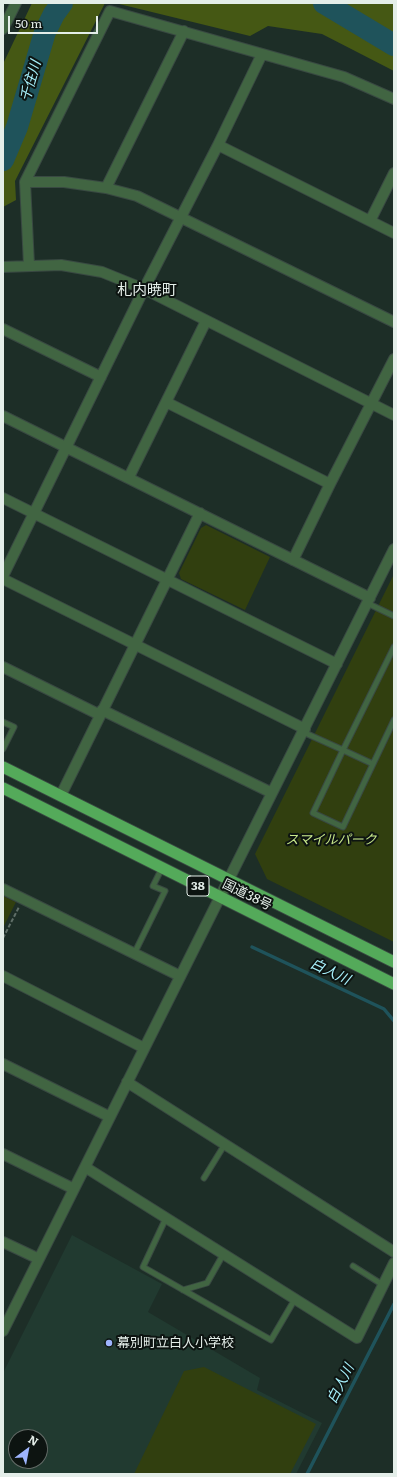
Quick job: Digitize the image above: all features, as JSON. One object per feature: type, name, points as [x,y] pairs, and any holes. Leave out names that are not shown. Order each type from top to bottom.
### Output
[{"type":"highway","name":"国道38号","points":[[3,767],[394,962]]},
{"type":"highway","name":"国道38号","points":[[3,788],[394,984]]},
{"type":"street","points":[[4,24],[16,3]]},
{"type":"street","points":[[29,265],[25,182],[110,11],[344,77],[394,98]]},
{"type":"street","points":[[106,188],[184,31]]},
{"type":"street","points":[[3,576],[180,216],[218,145],[262,54]]},
{"type":"street","points":[[218,145],[394,233]]},
{"type":"street","points":[[370,221],[394,173]]},
{"type":"street","points":[[25,182],[64,182],[106,188],[137,196],[394,322]]},
{"type":"street","points":[[3,267],[61,264],[102,272],[144,289],[394,415]]},
{"type":"street","points":[[129,477],[206,321]]},
{"type":"street","points":[[3,329],[101,377]]},
{"type":"street","points":[[293,560],[394,359]]},
{"type":"street","points":[[166,402],[330,484]]},
{"type":"street","points":[[3,416],[129,477],[369,600]]},
{"type":"street","points":[[3,498],[337,664]]},
{"type":"street","points":[[61,795],[200,513]]},
{"type":"street","points":[[3,1331],[394,549]]},
{"type":"street","points":[[3,579],[304,730]]},
{"type":"street","points":[[3,667],[272,794]]},
{"type":"street","points":[[3,889],[180,976]]},
{"type":"street","points":[[3,976],[144,1048]]},
{"type":"street","points":[[3,1064],[110,1117]]},
{"type":"street","points":[[127,1082],[394,1252]]},
{"type":"street","points":[[3,1154],[74,1189]]},
{"type":"street","points":[[85,1167],[357,1338],[394,1263]]},
{"type":"street","points":[[3,1242],[39,1259]]},
{"type":"lane","points":[[369,600],[394,616]]},
{"type":"lane","points":[[394,647],[313,813],[343,827],[394,720]]},
{"type":"lane","points":[[3,722],[14,727],[3,749]]},
{"type":"lane","points":[[304,730],[373,764]]},
{"type":"lane","points":[[134,954],[165,892],[153,886],[162,868]]},
{"type":"lane","points":[[204,1178],[225,1144]]},
{"type":"lane","points":[[166,1218],[143,1267],[271,1340],[295,1299]]},
{"type":"lane","points":[[183,1290],[207,1283],[224,1253]]},
{"type":"lane","points":[[353,1266],[383,1285]]},
{"type":"path","points":[[3,938],[23,899]]},
{"type":"shaded area","name":"幕別町立白人小学校","points":[[72,1235],[162,1284],[148,1312],[260,1378],[257,1390],[322,1423],[296,1474],[3,1474],[3,1373]]},
{"type":"green space","points":[[32,3],[105,3],[15,181],[16,200],[3,207],[3,64]]},
{"type":"green space","points":[[115,3],[394,3],[394,71],[322,34],[268,26],[250,36]]},
{"type":"green space","points":[[206,525],[270,557],[245,610],[181,579],[179,573],[201,528]]},
{"type":"green space","name":"スマイルパーク","points":[[394,574],[394,942],[267,879],[255,854]]},
{"type":"green space","points":[[3,896],[16,902],[3,928]]},
{"type":"green space","points":[[204,1367],[316,1424],[290,1474],[134,1474],[184,1371]]},
{"type":"waterway","name":"千住川","points":[[3,160],[17,127],[45,32],[54,14],[62,3]]},
{"type":"waterway","name":"千住川","points":[[324,3],[394,45]]},
{"type":"waterway","name":"白人川","points":[[252,947],[384,1009],[394,1021]]},
{"type":"waterway","name":"白人川","points":[[307,1474],[394,1304]]},
{"type":"place","name":"幕別町立白人小学校","points":[[109,1343]]},
{"type":"district","name":"札内暁町","points":[[147,291]]}]
